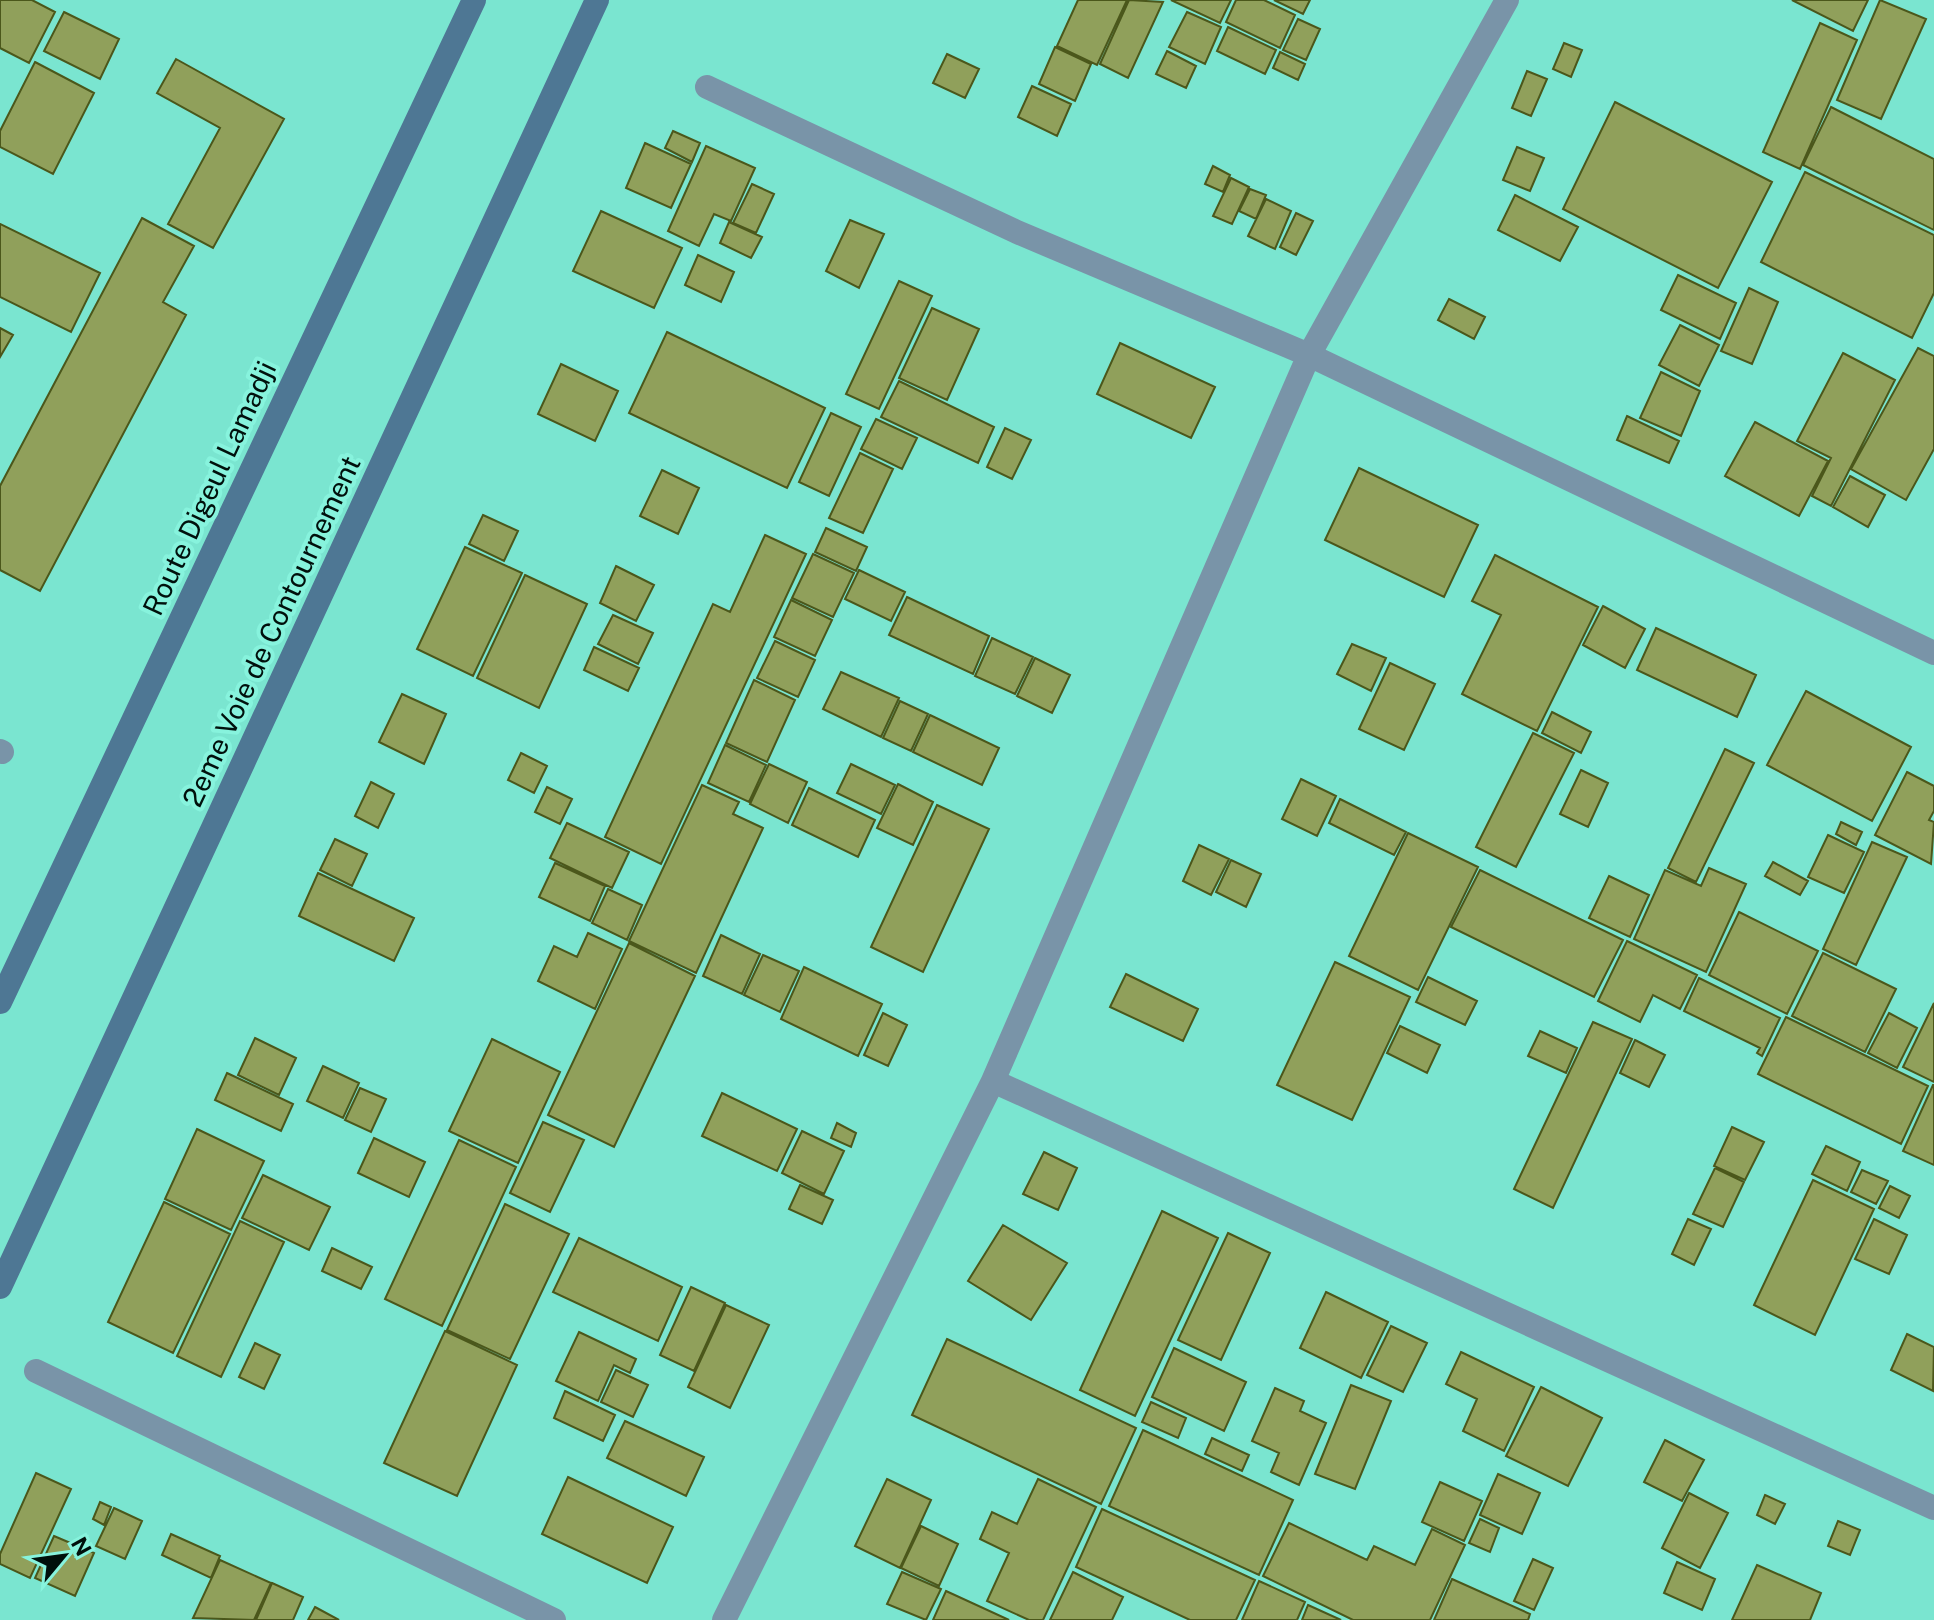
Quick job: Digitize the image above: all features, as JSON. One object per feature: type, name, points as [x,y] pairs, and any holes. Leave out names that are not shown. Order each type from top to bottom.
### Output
[{"type":"main road","name":"Route Digeul Lamadji","points":[[0,1002],[474,0]]},
{"type":"main road","name":"2eme Voie de Contournement","points":[[0,1287],[597,0]]},
{"type":"street","points":[[724,1620],[993,1081],[1309,355],[1507,0]]},
{"type":"street","points":[[707,87],[1017,232],[1309,355],[1934,653]]},
{"type":"street","points":[[993,1081],[1934,1508]]},
{"type":"street","points":[[36,1371],[554,1620]]},
{"type":"building","points":[[0,0],[32,0],[55,12],[29,63],[0,48]]},
{"type":"building","points":[[1078,0],[1127,0],[1097,65],[1057,46]]},
{"type":"building","points":[[1129,0],[1163,2],[1128,78],[1100,64]]},
{"type":"building","points":[[1171,0],[1231,0],[1220,23]]},
{"type":"building","points":[[1236,0],[1264,0],[1295,15],[1280,48],[1226,22]]},
{"type":"building","points":[[1274,0],[1310,0],[1303,14]]},
{"type":"building","points":[[1792,0],[1868,0],[1853,31]]},
{"type":"building","points":[[1880,0],[1926,19],[1881,119],[1837,100]]},
{"type":"building","points":[[64,12],[119,39],[100,79],[44,51]]},
{"type":"building","points":[[1187,12],[1221,27],[1205,64],[1169,47]]},
{"type":"building","points":[[1298,19],[1320,29],[1306,60],[1283,50]]},
{"type":"building","points":[[1820,23],[1857,40],[1800,169],[1763,152]]},
{"type":"building","points":[[1228,27],[1276,50],[1265,74],[1217,51]]},
{"type":"building","points":[[1564,43],[1582,50],[1571,77],[1553,69]]},
{"type":"building","points":[[1055,47],[1091,64],[1075,101],[1039,84]]},
{"type":"building","points":[[1167,51],[1196,66],[1186,88],[1156,74]]},
{"type":"building","points":[[1280,52],[1305,64],[1298,80],[1273,68]]},
{"type":"building","points":[[947,54],[979,69],[965,98],[933,83]]},
{"type":"building","points":[[176,59],[284,119],[213,248],[168,224],[220,128],[157,93]]},
{"type":"building","points":[[35,62],[94,93],[53,174],[0,147],[0,131]]},
{"type":"building","points":[[1527,71],[1547,79],[1531,116],[1512,108]]},
{"type":"building","points":[[1032,86],[1071,104],[1057,136],[1018,117]]},
{"type":"building","points":[[1615,102],[1772,182],[1718,288],[1563,209]]},
{"type":"building","points":[[1831,107],[1934,159],[1934,230],[1803,165]]},
{"type":"building","points":[[673,131],[700,143],[692,162],[665,148]]},
{"type":"building","points":[[645,143],[691,164],[671,208],[626,188]]},
{"type":"building","points":[[706,146],[755,168],[731,221],[714,214],[699,246],[668,231]]},
{"type":"building","points":[[1517,147],[1544,158],[1530,191],[1503,180]]},
{"type":"building","points":[[1213,166],[1230,175],[1223,192],[1205,184]]},
{"type":"building","points":[[1805,172],[1934,235],[1934,293],[1912,338],[1761,262]]},
{"type":"building","points":[[1231,178],[1249,187],[1232,224],[1213,216]]},
{"type":"building","points":[[752,184],[774,194],[756,233],[733,223]]},
{"type":"building","points":[[1250,189],[1266,195],[1256,219],[1239,211]]},
{"type":"building","points":[[1515,195],[1578,227],[1560,261],[1498,230]]},
{"type":"building","points":[[1266,199],[1291,211],[1275,249],[1248,236]]},
{"type":"building","points":[[601,211],[682,248],[654,308],[573,271]]},
{"type":"building","points":[[1296,213],[1313,221],[1296,255],[1280,247]]},
{"type":"building","points":[[142,218],[194,246],[163,302],[186,315],[40,591],[0,570],[0,486]]},
{"type":"building","points":[[850,220],[884,234],[859,288],[826,271]]},
{"type":"building","points":[[729,222],[762,237],[751,258],[720,243]]},
{"type":"building","points":[[0,224],[100,273],[71,332],[0,297]]},
{"type":"building","points":[[698,255],[734,272],[721,302],[685,285]]},
{"type":"building","points":[[1678,275],[1736,303],[1720,339],[1661,310]]},
{"type":"building","points":[[899,281],[932,296],[879,409],[846,394]]},
{"type":"building","points":[[1749,288],[1778,302],[1752,364],[1721,351]]},
{"type":"building","points":[[1449,299],[1485,317],[1474,339],[1438,320]]},
{"type":"building","points":[[932,308],[979,329],[947,400],[899,378]]},
{"type":"building","points":[[1680,325],[1719,345],[1699,386],[1659,365]]},
{"type":"building","points":[[0,328],[13,335],[0,357]]},
{"type":"building","points":[[667,332],[825,408],[787,488],[629,413]]},
{"type":"building","points":[[1120,343],[1215,387],[1191,438],[1097,394]]},
{"type":"building","points":[[1918,348],[1934,356],[1934,449],[1906,500],[1851,469]]},
{"type":"building","points":[[1843,353],[1895,380],[1831,506],[1812,496],[1831,458],[1797,441]]},
{"type":"building","points":[[561,364],[618,391],[595,441],[538,414]]},
{"type":"building","points":[[1661,372],[1700,391],[1681,436],[1640,418]]},
{"type":"building","points":[[899,381],[994,427],[978,463],[881,417]]},
{"type":"building","points":[[831,413],[861,427],[829,496],[799,482]]},
{"type":"building","points":[[1627,416],[1679,441],[1669,463],[1617,440]]},
{"type":"building","points":[[876,419],[917,438],[902,469],[861,449]]},
{"type":"building","points":[[1755,422],[1828,461],[1799,516],[1725,476]]},
{"type":"building","points":[[1005,428],[1031,440],[1012,479],[987,467]]},
{"type":"building","points":[[860,453],[893,469],[863,533],[829,518]]},
{"type":"building","points":[[1359,468],[1478,525],[1444,597],[1325,540]]},
{"type":"building","points":[[662,470],[699,488],[678,534],[640,516]]},
{"type":"building","points":[[1850,476],[1885,495],[1868,527],[1833,507]]},
{"type":"building","points":[[483,515],[518,531],[504,561],[469,544]]},
{"type":"building","points":[[826,528],[867,547],[856,571],[815,552]]},
{"type":"building","points":[[765,535],[806,554],[661,864],[605,837],[713,604],[730,612]]},
{"type":"building","points":[[465,547],[522,573],[473,676],[417,649]]},
{"type":"building","points":[[813,554],[854,573],[833,617],[792,598]]},
{"type":"building","points":[[1495,555],[1598,607],[1537,731],[1462,694],[1501,615],[1472,601]]},
{"type":"building","points":[[616,566],[654,585],[636,621],[600,603]]},
{"type":"building","points":[[859,570],[905,592],[891,621],[845,599]]},
{"type":"building","points":[[525,575],[587,604],[539,708],[477,678]]},
{"type":"building","points":[[907,597],[989,636],[973,674],[889,635]]},
{"type":"building","points":[[791,600],[832,620],[815,656],[774,637]]},
{"type":"building","points":[[1603,606],[1645,629],[1625,668],[1583,645]]},
{"type":"building","points":[[613,615],[653,633],[638,664],[598,644]]},
{"type":"building","points":[[1656,628],[1756,675],[1737,717],[1637,670]]},
{"type":"building","points":[[992,638],[1033,657],[1015,694],[975,676]]},
{"type":"building","points":[[775,641],[815,660],[798,697],[757,678]]},
{"type":"building","points":[[1352,644],[1386,658],[1371,691],[1337,674]]},
{"type":"building","points":[[594,647],[639,668],[628,691],[584,670]]},
{"type":"building","points":[[1035,658],[1070,675],[1052,713],[1017,696]]},
{"type":"building","points":[[1390,663],[1435,684],[1404,750],[1359,729]]},
{"type":"building","points":[[841,672],[899,698],[881,737],[823,709]]},
{"type":"building","points":[[754,680],[795,700],[767,762],[726,743]]},
{"type":"building","points":[[1806,691],[1911,747],[1872,821],[1767,765]]},
{"type":"building","points":[[402,694],[446,714],[424,764],[379,742]]},
{"type":"building","points":[[900,701],[928,714],[911,751],[883,738]]},
{"type":"building","points":[[1552,712],[1591,732],[1581,753],[1542,733]]},
{"type":"building","points":[[930,715],[999,748],[982,785],[913,752]]},
{"type":"building","points":[[1533,733],[1574,753],[1516,867],[1476,847]]},
{"type":"building","points":[[725,745],[766,765],[749,802],[708,783]]},
{"type":"building","points":[[1725,749],[1754,763],[1696,882],[1668,868]]},
{"type":"building","points":[[521,753],[547,766],[534,793],[508,780]]},
{"type":"building","points":[[769,764],[807,782],[788,823],[750,804]]},
{"type":"building","points":[[851,764],[895,785],[881,814],[837,793]]},
{"type":"building","points":[[1581,770],[1608,783],[1588,827],[1560,814]]},
{"type":"building","points":[[1907,772],[1934,786],[1934,811],[1929,820],[1934,822],[1931,864],[1875,835]]},
{"type":"building","points":[[1301,779],[1336,796],[1317,836],[1282,819]]},
{"type":"building","points":[[371,782],[394,794],[378,828],[355,816]]},
{"type":"building","points":[[898,784],[933,802],[913,845],[877,828]]},
{"type":"building","points":[[702,785],[739,802],[733,814],[763,828],[696,973],[629,941]]},
{"type":"building","points":[[547,787],[572,799],[560,824],[535,812]]},
{"type":"building","points":[[809,788],[875,820],[858,857],[792,825]]},
{"type":"building","points":[[1340,799],[1406,832],[1394,855],[1329,823]]},
{"type":"building","points":[[937,805],[989,829],[923,972],[871,947]]},
{"type":"building","points":[[1841,822],[1862,832],[1856,845],[1836,834]]},
{"type":"building","points":[[567,823],[629,852],[612,888],[550,858]]},
{"type":"building","points":[[1408,833],[1478,867],[1418,990],[1349,956]]},
{"type":"building","points":[[1828,835],[1864,852],[1844,893],[1808,877]]},
{"type":"building","points":[[335,839],[367,854],[352,886],[320,870]]},
{"type":"building","points":[[1872,842],[1907,857],[1856,965],[1823,949]]},
{"type":"building","points":[[1199,845],[1229,859],[1211,895],[1183,881]]},
{"type":"building","points":[[1231,860],[1261,874],[1246,907],[1216,892]]},
{"type":"building","points":[[1773,862],[1808,881],[1800,895],[1765,876]]},
{"type":"building","points":[[555,863],[605,886],[590,921],[539,897]]},
{"type":"building","points":[[1709,868],[1746,884],[1706,972],[1634,939],[1665,870],[1701,886]]},
{"type":"building","points":[[1480,870],[1623,940],[1594,997],[1451,927]]},
{"type":"building","points":[[318,873],[414,918],[394,961],[299,916]]},
{"type":"building","points":[[1609,876],[1649,895],[1630,937],[1589,918]]},
{"type":"building","points":[[608,889],[642,905],[627,940],[592,923]]},
{"type":"building","points":[[1739,912],[1818,951],[1787,1014],[1709,975]]},
{"type":"building","points":[[588,933],[622,949],[595,1009],[538,981],[554,946],[577,957]]},
{"type":"building","points":[[721,935],[760,954],[742,994],[703,976]]},
{"type":"building","points":[[1627,941],[1697,975],[1680,1009],[1653,995],[1640,1022],[1598,1001]]},
{"type":"building","points":[[629,943],[695,976],[614,1147],[548,1115]]},
{"type":"building","points":[[1823,953],[1896,989],[1865,1052],[1792,1016]]},
{"type":"building","points":[[763,955],[799,971],[780,1012],[744,995]]},
{"type":"building","points":[[1335,962],[1410,997],[1352,1120],[1277,1085]]},
{"type":"building","points":[[804,967],[882,1004],[858,1056],[781,1019]]},
{"type":"building","points":[[1126,974],[1198,1009],[1183,1041],[1110,1007]]},
{"type":"building","points":[[1428,977],[1477,1001],[1465,1025],[1416,1002]]},
{"type":"building","points":[[1699,978],[1780,1018],[1762,1056],[1757,1053],[1760,1048],[1684,1011]]},
{"type":"building","points":[[1934,1003],[1934,1082],[1903,1067]]},
{"type":"building","points":[[883,1013],[907,1025],[888,1066],[864,1055]]},
{"type":"building","points":[[1889,1013],[1917,1028],[1897,1068],[1868,1053]]},
{"type":"building","points":[[1786,1017],[1928,1086],[1901,1144],[1758,1074]]},
{"type":"building","points":[[1593,1022],[1632,1039],[1553,1208],[1514,1189]]},
{"type":"building","points":[[1400,1026],[1440,1045],[1427,1073],[1387,1053]]},
{"type":"building","points":[[1540,1031],[1577,1048],[1566,1073],[1528,1056]]},
{"type":"building","points":[[255,1038],[296,1058],[279,1095],[238,1075]]},
{"type":"building","points":[[492,1039],[560,1072],[518,1163],[449,1131]]},
{"type":"building","points":[[1635,1040],[1665,1055],[1649,1087],[1620,1073]]},
{"type":"building","points":[[323,1066],[359,1083],[343,1118],[307,1101]]},
{"type":"building","points":[[227,1073],[293,1104],[281,1131],[215,1100]]},
{"type":"building","points":[[1934,1085],[1934,1165],[1903,1151]]},
{"type":"building","points":[[360,1088],[386,1099],[371,1132],[345,1120]]},
{"type":"building","points":[[722,1093],[797,1129],[777,1171],[702,1136]]},
{"type":"building","points":[[543,1122],[584,1140],[550,1212],[510,1193]]},
{"type":"building","points":[[837,1123],[856,1133],[851,1147],[831,1138]]},
{"type":"building","points":[[1732,1127],[1764,1142],[1745,1180],[1714,1166]]},
{"type":"building","points":[[197,1129],[264,1161],[231,1230],[165,1199]]},
{"type":"building","points":[[802,1131],[844,1151],[824,1194],[782,1173]]},
{"type":"building","points":[[374,1138],[425,1162],[409,1197],[358,1173]]},
{"type":"building","points":[[459,1140],[516,1167],[442,1326],[385,1299]]},
{"type":"building","points":[[1826,1146],[1860,1162],[1847,1191],[1812,1174]]},
{"type":"building","points":[[1044,1152],[1077,1168],[1058,1210],[1023,1194]]},
{"type":"building","points":[[1715,1168],[1744,1182],[1723,1227],[1693,1214]]},
{"type":"building","points":[[1862,1170],[1888,1181],[1876,1204],[1851,1192]]},
{"type":"building","points":[[263,1175],[330,1207],[309,1250],[242,1218]]},
{"type":"building","points":[[1813,1180],[1874,1209],[1815,1335],[1754,1305]]},
{"type":"building","points":[[800,1185],[833,1200],[822,1224],[789,1209]]},
{"type":"building","points":[[1890,1186],[1910,1196],[1899,1218],[1879,1208]]},
{"type":"building","points":[[164,1202],[230,1234],[173,1353],[108,1322]]},
{"type":"building","points":[[505,1204],[569,1234],[510,1359],[447,1330]]},
{"type":"building","points":[[1162,1211],[1218,1238],[1135,1416],[1080,1390]]},
{"type":"building","points":[[1688,1219],[1711,1229],[1694,1265],[1672,1254]]},
{"type":"building","points":[[1874,1219],[1907,1235],[1889,1274],[1855,1259]]},
{"type":"building","points":[[240,1221],[284,1242],[221,1377],[177,1356]]},
{"type":"building","points":[[1003,1225],[1067,1263],[1031,1320],[968,1281]]},
{"type":"building","points":[[1228,1233],[1270,1253],[1221,1360],[1178,1340]]},
{"type":"building","points":[[579,1238],[682,1287],[658,1341],[553,1292]]},
{"type":"building","points":[[332,1248],[372,1267],[361,1289],[322,1271]]},
{"type":"building","points":[[691,1287],[725,1303],[694,1371],[660,1355]]},
{"type":"building","points":[[1326,1292],[1388,1322],[1361,1378],[1300,1348]]},
{"type":"building","points":[[726,1305],[769,1325],[730,1408],[688,1387]]},
{"type":"building","points":[[1391,1326],[1427,1343],[1403,1392],[1367,1375]]},
{"type":"building","points":[[445,1331],[517,1365],[457,1496],[384,1463]]},
{"type":"building","points":[[579,1332],[636,1359],[630,1373],[614,1365],[598,1401],[556,1381]]},
{"type":"building","points":[[1907,1334],[1934,1347],[1933,1391],[1891,1370]]},
{"type":"building","points":[[947,1339],[1136,1428],[1101,1504],[912,1415]]},
{"type":"building","points":[[255,1343],[280,1355],[264,1389],[239,1377]]},
{"type":"building","points":[[1174,1348],[1246,1382],[1224,1431],[1152,1397]]},
{"type":"building","points":[[1461,1352],[1534,1387],[1504,1451],[1463,1431],[1477,1399],[1446,1384]]},
{"type":"building","points":[[616,1370],[648,1385],[633,1417],[601,1402]]},
{"type":"building","points":[[1351,1385],[1391,1401],[1355,1489],[1315,1474]]},
{"type":"building","points":[[1541,1387],[1602,1418],[1568,1486],[1506,1456]]},
{"type":"building","points":[[1275,1388],[1304,1401],[1300,1411],[1326,1423],[1299,1485],[1271,1472],[1279,1453],[1252,1441]]},
{"type":"building","points":[[565,1391],[615,1415],[603,1441],[554,1418]]},
{"type":"building","points":[[1151,1402],[1186,1418],[1178,1438],[1142,1422]]},
{"type":"building","points":[[625,1421],[704,1457],[686,1496],[607,1458]]},
{"type":"building","points":[[1143,1430],[1293,1500],[1259,1575],[1109,1506]]},
{"type":"building","points":[[1212,1438],[1249,1455],[1242,1471],[1205,1454]]},
{"type":"building","points":[[1665,1440],[1704,1460],[1682,1501],[1644,1482]]},
{"type":"building","points":[[36,1473],[71,1489],[30,1578],[0,1564],[0,1554]]},
{"type":"building","points":[[1498,1474],[1540,1493],[1522,1534],[1480,1515]]},
{"type":"building","points":[[568,1477],[673,1527],[647,1583],[542,1534]]},
{"type":"building","points":[[887,1479],[931,1500],[900,1568],[855,1546]]},
{"type":"building","points":[[1038,1479],[1096,1507],[1043,1620],[1029,1620],[987,1601],[1009,1553],[980,1539],[992,1512],[1017,1524]]},
{"type":"building","points":[[1440,1482],[1482,1501],[1464,1541],[1422,1522]]},
{"type":"building","points":[[1689,1493],[1728,1513],[1700,1568],[1662,1548]]},
{"type":"building","points":[[1765,1495],[1785,1504],[1775,1524],[1757,1515]]},
{"type":"building","points":[[100,1502],[111,1507],[104,1525],[93,1519]]},
{"type":"building","points":[[114,1508],[142,1521],[125,1559],[96,1546]]},
{"type":"building","points":[[1102,1509],[1255,1580],[1236,1620],[1190,1620],[1076,1567]]},
{"type":"building","points":[[1480,1519],[1499,1528],[1490,1552],[1469,1543]]},
{"type":"building","points":[[1838,1521],[1860,1530],[1850,1555],[1828,1546]]},
{"type":"building","points":[[1289,1523],[1367,1560],[1374,1546],[1415,1565],[1432,1529],[1465,1545],[1430,1620],[1353,1620],[1263,1576]]},
{"type":"building","points":[[921,1526],[958,1544],[939,1586],[901,1568]]},
{"type":"building","points":[[171,1534],[220,1556],[211,1578],[162,1555]]},
{"type":"building","points":[[54,1536],[94,1553],[75,1596],[35,1578]]},
{"type":"building","points":[[1533,1559],[1553,1568],[1534,1610],[1514,1601]]},
{"type":"building","points":[[220,1560],[271,1583],[254,1620],[193,1618]]},
{"type":"building","points":[[1677,1562],[1715,1579],[1702,1610],[1664,1593]]},
{"type":"building","points":[[1757,1565],[1821,1593],[1810,1620],[1732,1620]]},
{"type":"building","points":[[902,1572],[941,1589],[926,1620],[887,1604]]},
{"type":"building","points":[[1073,1572],[1123,1597],[1112,1620],[1050,1620]]},
{"type":"building","points":[[1452,1579],[1530,1614],[1528,1620],[1434,1620]]},
{"type":"building","points":[[1259,1581],[1305,1602],[1297,1620],[1242,1620]]},
{"type":"building","points":[[272,1583],[303,1597],[293,1620],[256,1620]]},
{"type":"building","points":[[946,1591],[1009,1620],[933,1620]]},
{"type":"building","points":[[1308,1605],[1341,1620],[1302,1620]]},
{"type":"building","points":[[315,1607],[339,1620],[308,1620]]}]
